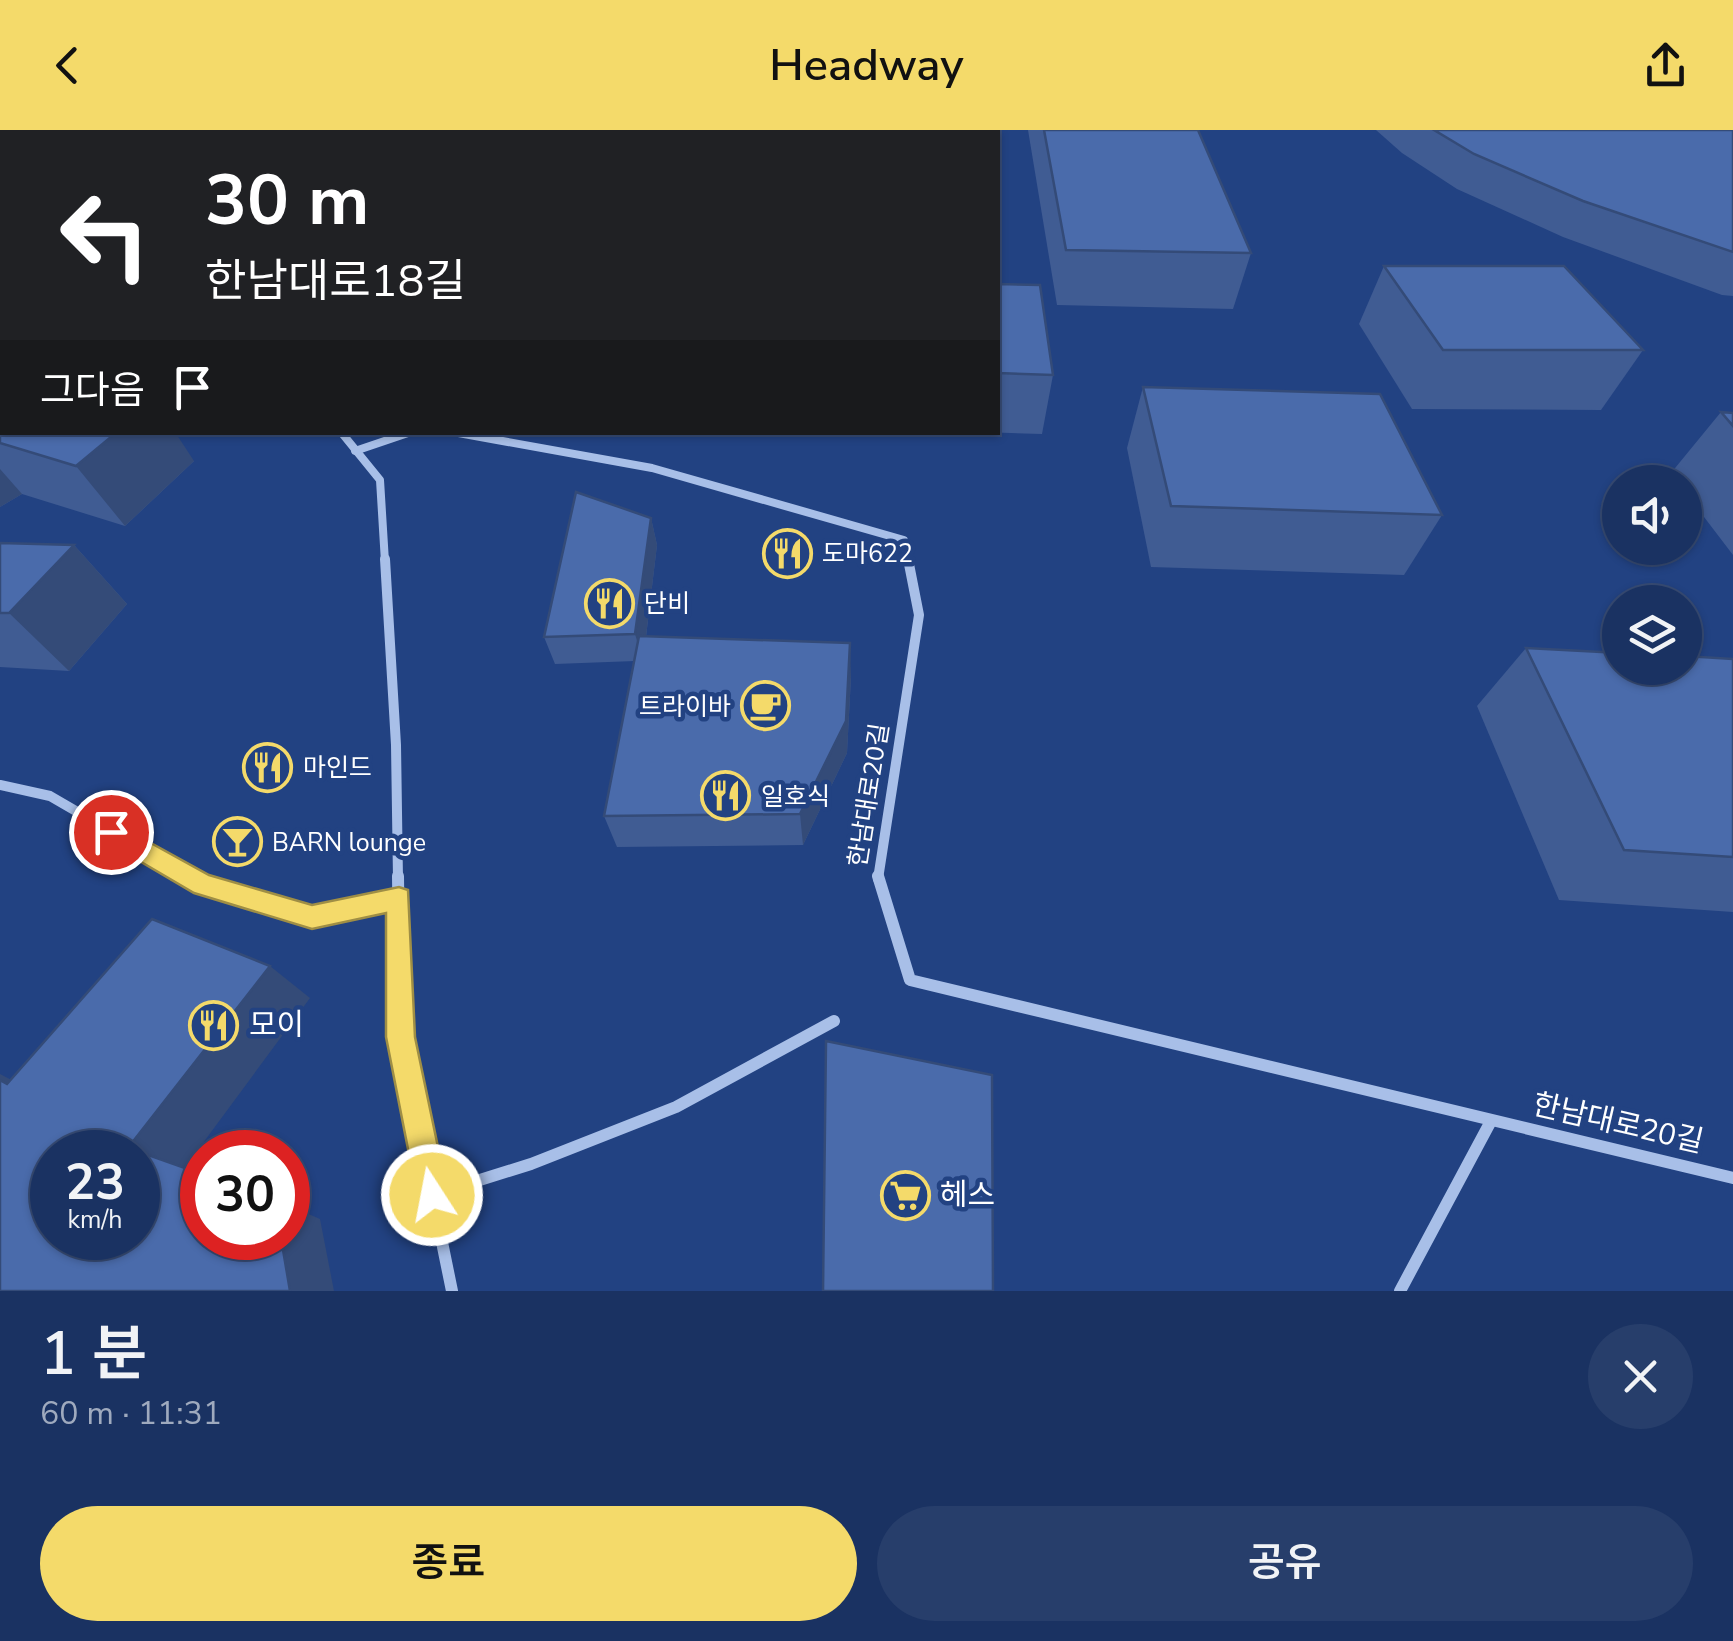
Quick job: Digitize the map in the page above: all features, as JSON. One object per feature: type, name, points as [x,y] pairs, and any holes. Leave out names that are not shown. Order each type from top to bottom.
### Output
[{"type":"street","points":[[342,435],[380,480],[396,745],[400,1037],[452,1291]]},
{"type":"street","points":[[355,450],[401,435]]},
{"type":"street","name":"한남대로20길","points":[[470,435],[652,468],[904,540],[918,614],[877,882],[910,980],[1733,1178]]},
{"type":"street","points":[[0,785],[50,796],[203,884],[312,917],[399,898]]},
{"type":"street","points":[[432,1195],[531,1164],[676,1107],[834,1022]]},
{"type":"street","points":[[1400,1291],[1491,1120]]},
{"type":"building","points":[[1044,130],[1198,130],[1251,253],[1066,250]]},
{"type":"building","points":[[1434,130],[1733,130],[1733,252],[1583,201],[1474,154]]},
{"type":"building","points":[[1384,266],[1564,266],[1643,350],[1443,350]]},
{"type":"building","points":[[1000,284],[1040,285],[1053,375],[1000,373]]},
{"type":"building","points":[[1143,387],[1380,394],[1442,515],[1171,506]]},
{"type":"building","points":[[1721,412],[1733,413],[1733,426]]},
{"type":"building","points":[[0,435],[113,435],[76,466],[0,443]]},
{"type":"building","name":"단비","points":[[576,492],[651,518],[635,634],[544,637]]},
{"type":"building","points":[[0,543],[74,545],[9,613],[0,613]]},
{"type":"building","points":[[639,636],[850,643],[846,721],[800,814],[604,816]]},
{"type":"building","points":[[1526,648],[1602,652],[1602,685],[1702,685],[1702,657],[1733,659],[1733,857],[1624,850]]},
{"type":"building","points":[[152,919],[270,966],[142,1130],[30,1130],[30,1260],[160,1260],[160,1159],[180,1166],[180,1260],[285,1260],[290,1291],[0,1291],[0,1080],[7,1084]]},
{"type":"building","name":"헤스","points":[[826,1041],[992,1075],[993,1291],[823,1291]]},
{"type":"place","name":"도마622","points":[[787,553]]},
{"type":"place","name":"단비","points":[[609,603]]},
{"type":"place","name":"트라이바","points":[[766,706]]},
{"type":"place","name":"마인드","points":[[268,767]]},
{"type":"place","name":"일호식","points":[[726,796]]},
{"type":"place","name":"BARN lounge","points":[[237,842]]},
{"type":"place","name":"모이","points":[[214,1025]]},
{"type":"place","name":"헤스","points":[[905,1195]]},
{"type":"route","points":[[111,832],[203,884],[312,917],[399,898],[400,1037],[432,1195]]}]
